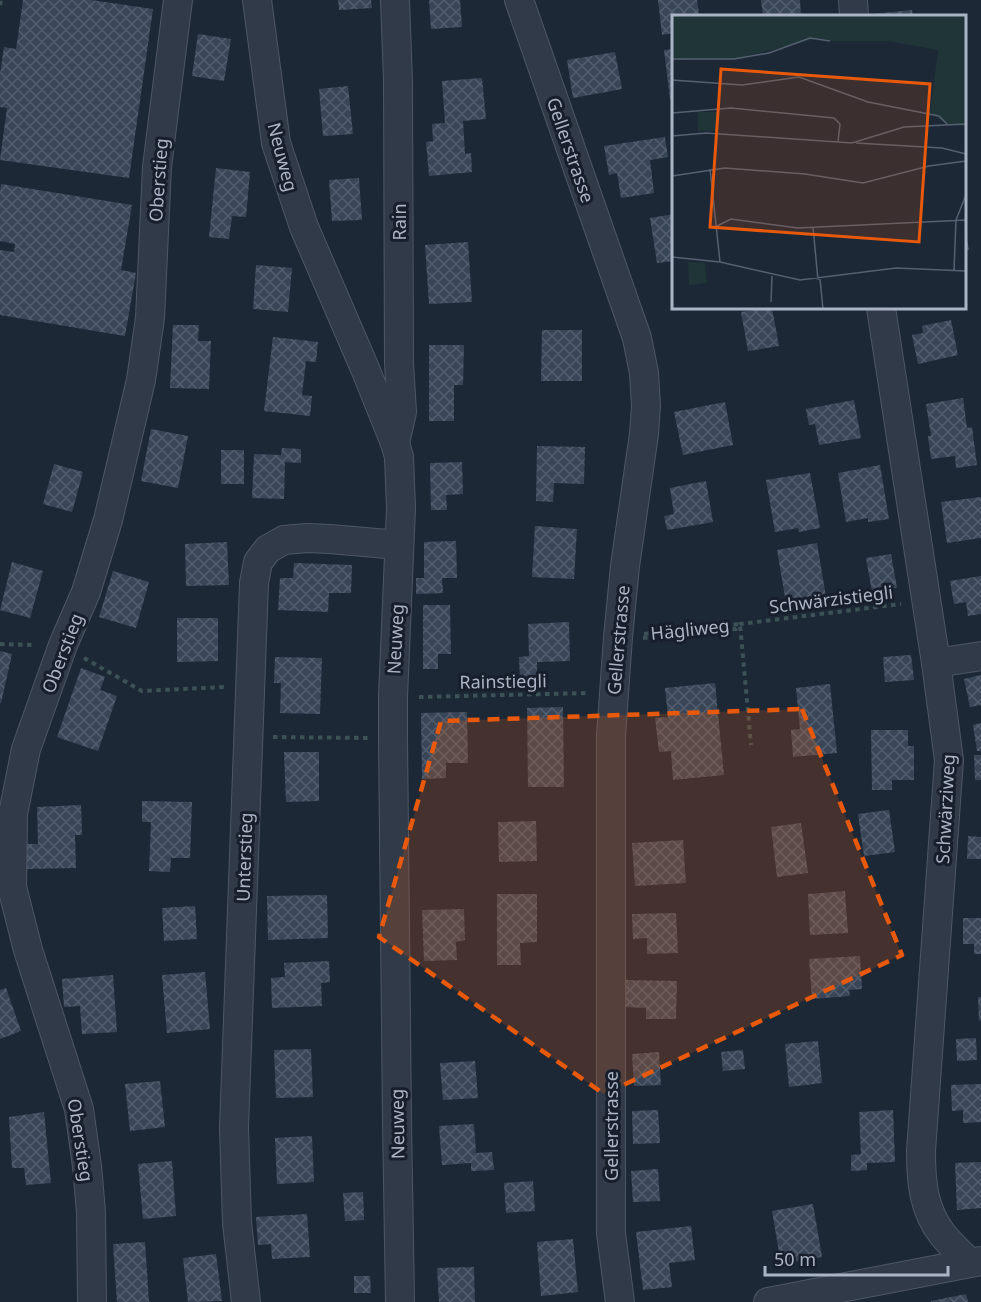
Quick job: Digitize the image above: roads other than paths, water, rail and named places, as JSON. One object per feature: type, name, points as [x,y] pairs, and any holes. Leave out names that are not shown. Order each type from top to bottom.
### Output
[{"type":"street","name":"Oberstieg","points":[[92,1302],[91,1212],[79,1109],[28,950],[12,887],[13,814],[26,749],[63,645],[86,592],[108,520],[141,380],[150,318],[157,167],[178,0]]},
{"type":"street","name":"Neuweg","points":[[257,0],[276,143],[304,227],[366,371],[399,457],[401,508],[393,739],[400,1302]]},
{"type":"street","name":"Rain","points":[[395,0],[398,93],[399,363],[402,412],[395,443]]},
{"type":"street","name":"Gellerstrasse","points":[[519,0],[637,338],[644,373],[646,406],[644,434],[625,566],[614,692],[611,760],[611,1233],[620,1302]]},
{"type":"street","points":[[853,0],[854,15]]},
{"type":"street","name":"Schwärziweg","points":[[881,309],[949,759],[921,1151],[922,1191],[932,1219],[943,1235],[975,1262]]},
{"type":"street","points":[[366,371],[383,371],[399,363]]},
{"type":"street","name":"Unterstieg","points":[[246,1302],[237,1223],[234,1128],[254,583],[258,562],[268,549],[284,540],[330,538],[399,545]]},
{"type":"street","points":[[936,663],[981,656]]},
{"type":"street","points":[[768,1302],[975,1262]]}]
